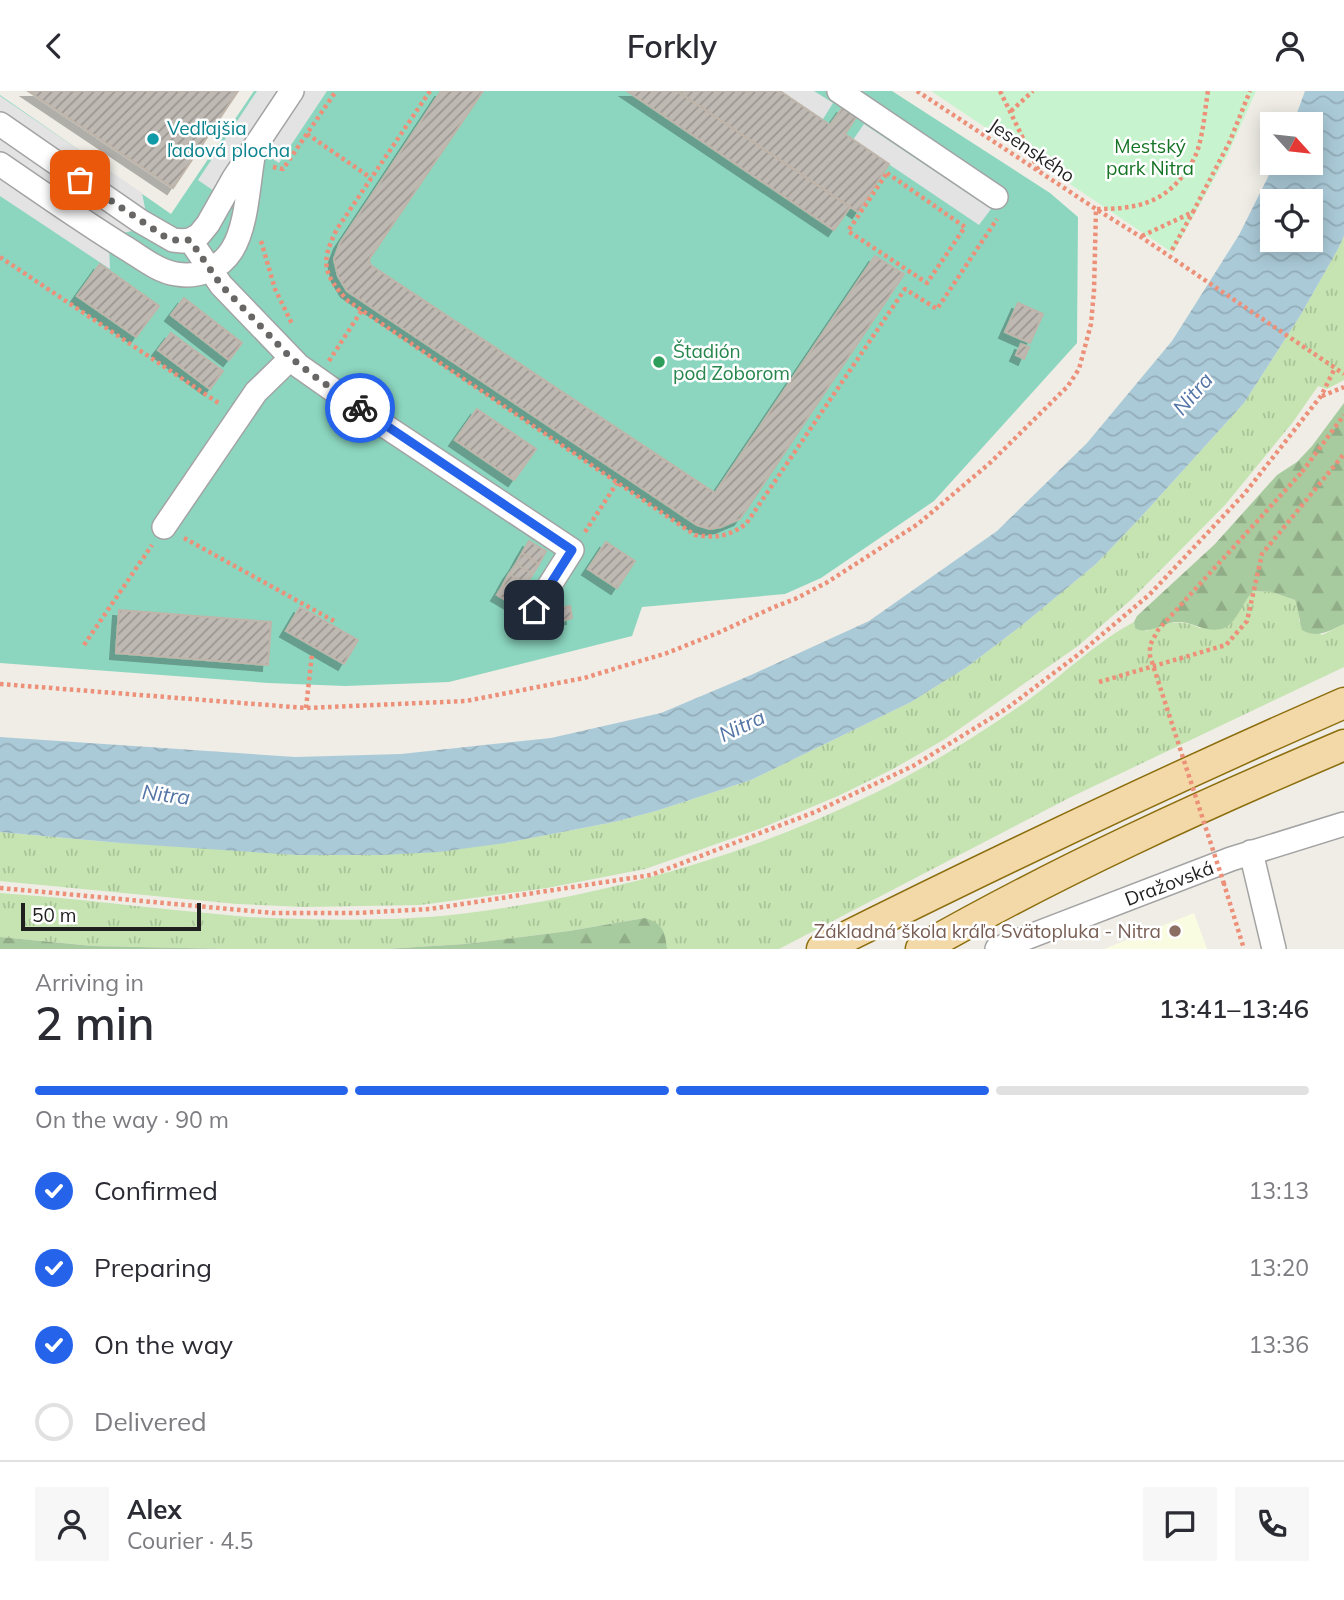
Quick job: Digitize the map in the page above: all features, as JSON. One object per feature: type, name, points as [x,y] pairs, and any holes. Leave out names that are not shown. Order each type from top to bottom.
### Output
[{"type":"main road","points":[[822,949],[964,878],[1344,703]]},
{"type":"main road","points":[[921,949],[1115,846],[1266,777],[1344,745]]},
{"type":"street","points":[[0,124],[140,221],[173,240],[190,240],[199,235],[208,224],[254,147],[292,91]]},
{"type":"street","points":[[839,91],[999,205]]},
{"type":"street","points":[[0,163],[157,268],[173,274],[187,275],[211,270],[227,258],[233,249],[243,218],[254,147]]},
{"type":"street","points":[[190,240],[221,285],[291,358],[323,371],[572,550],[534,610]]},
{"type":"street","points":[[164,527],[256,391],[291,358]]},
{"type":"street","name":"Dražovská","points":[[998,949],[1251,852],[1344,824]]},
{"type":"street","points":[[1251,852],[1274,949]]},
{"type":"path","points":[[272,167],[284,169],[336,91]]},
{"type":"path","points":[[430,91],[337,229],[326,258],[332,284],[348,301],[695,535],[721,537],[734,533],[746,524],[905,289],[937,309],[999,205]]},
{"type":"path","name":"Jesenského","points":[[917,91],[1344,374]]},
{"type":"path","points":[[1000,91],[1040,172]]},
{"type":"path","points":[[1011,111],[1032,91]]},
{"type":"path","points":[[0,684],[306,708],[466,701],[584,678],[667,653],[816,589],[918,524],[991,462],[1068,386],[1079,369],[1091,324],[1096,209],[1122,209],[1144,204],[1163,195],[1179,182],[1199,147],[1208,91]]},
{"type":"path","points":[[1172,250],[1230,141],[1251,91]]},
{"type":"path","points":[[307,134],[371,178]]},
{"type":"path","points":[[887,173],[965,227],[927,283],[848,230],[887,173]]},
{"type":"path","points":[[1141,237],[1193,212]]},
{"type":"path","points":[[261,234],[275,289],[298,334]]},
{"type":"path","points":[[0,257],[222,405],[242,411]]},
{"type":"path","points":[[323,371],[362,310]]},
{"type":"path","points":[[319,355],[323,371]]},
{"type":"path","points":[[0,888],[273,913],[356,913],[430,909],[651,875],[815,812],[913,766],[1006,709],[1079,654],[1150,594],[1245,493],[1321,396],[1335,368]]},
{"type":"path","points":[[1321,396],[1344,387]]},
{"type":"path","points":[[1244,949],[1150,656],[1150,645],[1158,630],[1302,472],[1344,415]]},
{"type":"path","points":[[1099,682],[1226,645],[1247,621],[1262,554],[1344,454]]},
{"type":"path","points":[[572,550],[618,483]]},
{"type":"path","points":[[84,645],[164,527],[334,621]]},
{"type":"path","points":[[306,708],[312,654]]},
{"type":"shaded area","points":[[257,91],[279,91],[214,191],[198,180]]},
{"type":"shaded area","points":[[304,91],[327,91],[279,163],[263,153]]},
{"type":"shaded area","points":[[780,91],[814,91],[833,103],[823,119]]},
{"type":"shaded area","points":[[0,96],[142,193],[147,218],[0,116]]},
{"type":"shaded area","points":[[864,124],[991,209],[979,225],[853,140]]},
{"type":"shaded area","points":[[0,138],[8,138],[140,229],[115,235],[0,156]]},
{"type":"shaded area","points":[[0,172],[109,246],[110,269],[0,196]]},
{"type":"shaded area","name":"Základná škola kráľa Svätopluka - Nitra","points":[[1194,913],[1207,949],[1104,949]]},
{"type":"green space","name":"Štadión pod Zoborom","points":[[254,91],[892,91],[1050,193],[1078,217],[1077,343],[934,501],[821,578],[785,594],[642,607],[632,636],[449,682],[345,686],[268,683],[0,663],[0,95],[171,214]]},
{"type":"green space","name":"Mestský park Nitra","points":[[931,91],[1256,91],[1228,154],[1173,253]]},
{"type":"green space","points":[[1344,236],[1344,380],[1327,389],[1318,386],[1293,422],[1225,505],[1132,599],[1078,646],[945,739],[838,796],[759,829],[645,869],[547,888],[420,905],[304,907],[237,904],[0,881],[0,832],[120,843],[505,843],[614,822],[751,780],[911,702],[967,667],[1096,564],[1244,403],[1300,316]]},
{"type":"green space","points":[[1344,403],[1344,624],[1323,633],[1307,633],[1302,630],[1295,600],[1272,592],[1253,591],[1231,623],[1221,629],[1177,622],[1150,630],[1135,628],[1137,616],[1215,544],[1277,475],[1297,462]]},
{"type":"green space","points":[[1252,591],[1272,592],[1295,600],[1299,621],[1322,635],[1344,624],[1344,667],[1069,798],[779,949],[667,949],[645,918],[465,944],[385,949],[93,946],[0,937],[0,893],[248,917],[381,919],[434,917],[514,906],[621,885],[674,871],[777,836],[896,782],[1009,713],[1134,622],[1135,628],[1147,631],[1173,623],[1186,623],[1200,628],[1239,612]]},
{"type":"green space","points":[[645,918],[662,929],[667,949],[385,949],[465,944]]},
{"type":"green space","points":[[0,937],[93,946],[229,949],[0,949]]},
{"type":"water","name":"Nitra","points":[[1305,91],[1344,91],[1344,236],[1300,316],[1244,403],[1096,564],[967,667],[911,702],[751,780],[614,822],[505,843],[439,852],[296,855],[0,832],[0,737],[295,757],[401,754],[551,738],[661,713],[869,621],[997,531],[1087,443],[1172,341],[1239,235],[1260,193],[1260,252],[1323,252],[1323,189],[1262,189],[1269,175],[1323,175],[1323,112],[1297,112]]},
{"type":"building","name":"Vedľajšia ľadová plocha","points":[[28,91],[238,91],[173,188]]},
{"type":"building","points":[[441,91],[483,91],[369,262],[715,493],[875,256],[904,274],[740,519],[710,529],[697,525],[347,291],[338,276],[334,259],[340,243]]},
{"type":"building","points":[[627,91],[677,91],[850,207],[834,230]]},
{"type":"building","points":[[677,91],[780,91],[830,125],[843,107],[857,116],[845,134],[889,164],[858,212]]},
{"type":"building","points":[[100,264],[159,306],[136,337],[77,296]]},
{"type":"building","points":[[184,298],[242,343],[229,360],[171,315]]},
{"type":"building","points":[[1018,303],[1043,314],[1030,343],[1005,332]]},
{"type":"building","points":[[171,333],[223,371],[210,389],[158,350]]},
{"type":"building","points":[[1021,344],[1029,347],[1024,359],[1016,355]]},
{"type":"building","points":[[477,409],[536,449],[514,480],[455,440]]},
{"type":"building","points":[[529,541],[546,551],[539,564],[522,553]]},
{"type":"building","points":[[606,542],[635,561],[617,588],[588,569]]},
{"type":"building","points":[[522,553],[539,564],[533,574],[516,564]]},
{"type":"building","points":[[516,564],[533,574],[526,584],[509,574]]},
{"type":"building","points":[[509,574],[526,584],[520,595],[503,585]]},
{"type":"building","points":[[503,585],[520,595],[514,605],[497,595]]},
{"type":"building","points":[[570,606],[572,618],[561,621],[558,609]]},
{"type":"building","points":[[300,607],[358,640],[344,664],[286,631]]},
{"type":"building","points":[[119,610],[271,622],[268,665],[116,653]]},
{"type":"way so far","points":[[80,180],[164,236],[173,240],[190,240],[221,285],[299,366],[360,408]]},
{"type":"place","name":"Vedľajšia ľadová plocha","points":[[153,139]]},
{"type":"place","name":"Štadión pod Zoborom","points":[[659,362]]},
{"type":"place","name":"Základná škola kráľa Svätopluka - Nitra","points":[[1175,931]]},
{"type":"route","points":[[360,408],[572,550],[534,610]]}]
